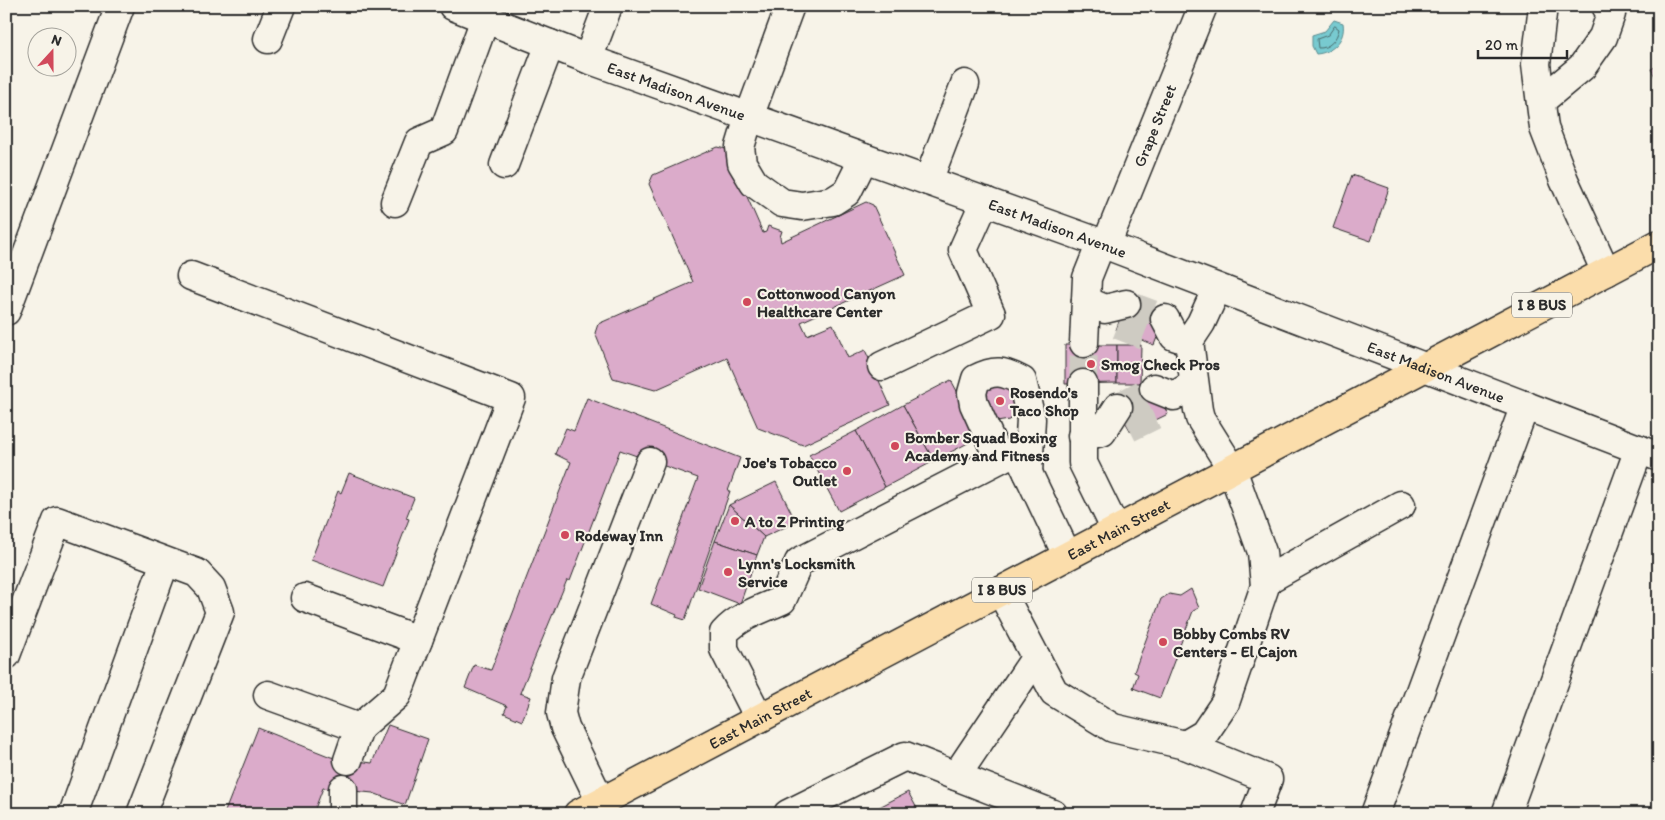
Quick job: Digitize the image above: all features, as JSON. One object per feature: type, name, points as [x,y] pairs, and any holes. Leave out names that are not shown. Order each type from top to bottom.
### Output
[{"type":"main road","name":"East Main Street","points":[[589,808],[1659,244]]},
{"type":"street","points":[[6,311],[120,6]]},
{"type":"street","points":[[268,39],[281,6]]},
{"type":"street","name":"East Madison Avenue","points":[[452,6],[588,59],[1104,244],[1649,453]]},
{"type":"street","points":[[588,59],[608,6]]},
{"type":"street","points":[[790,6],[749,117],[740,147],[742,163],[754,183],[782,203],[802,206],[833,201],[847,192],[864,158]]},
{"type":"street","name":"Grape Street","points":[[1084,344],[1108,310],[1086,278],[1104,244],[1203,6]]},
{"type":"street","points":[[1543,6],[1536,64],[1544,128],[1564,180],[1606,272]]},
{"type":"street","points":[[1541,101],[1582,67],[1603,37],[1611,14],[1606,6]]},
{"type":"street","points":[[396,202],[419,142],[444,131],[485,19]]},
{"type":"street","points":[[504,165],[550,44]]},
{"type":"street","points":[[928,181],[965,84]]},
{"type":"street","points":[[882,366],[991,314],[963,250],[985,201]]},
{"type":"street","points":[[191,276],[510,398],[397,695],[359,728],[348,760]]},
{"type":"street","points":[[1185,746],[1204,734],[1225,703],[1265,586],[1262,552],[1232,469],[1200,418],[1172,395],[1171,334],[1201,323],[1217,288]]},
{"type":"street","points":[[999,459],[974,404],[972,393],[976,379],[989,372],[1007,373],[1022,381],[1031,419],[1028,474]]},
{"type":"street","points":[[1083,384],[1092,434],[1082,462],[1116,530]]},
{"type":"street","points":[[1375,814],[1525,406]]},
{"type":"street","points":[[1092,434],[1124,418]]},
{"type":"street","points":[[758,718],[724,649],[724,633],[741,619],[782,600],[799,562],[1017,450],[1067,556]]},
{"type":"street","points":[[1506,814],[1649,453]]},
{"type":"street","points":[[589,808],[561,712],[562,699],[566,678],[650,462]]},
{"type":"street","points":[[1265,581],[1401,505]]},
{"type":"street","points":[[6,656],[57,521],[197,573],[211,588],[220,612],[141,814]]},
{"type":"street","points":[[74,814],[165,562]]},
{"type":"street","points":[[1001,591],[1054,692],[1113,728],[1185,746],[1268,779],[1255,814]]},
{"type":"street","points":[[305,598],[418,640]]},
{"type":"street","points":[[956,776],[1036,657]]},
{"type":"street","points":[[268,695],[359,728]]},
{"type":"street","points":[[788,814],[905,756],[1053,814]]},
{"type":"water","points":[[1334,20],[1343,23],[1340,40],[1327,51],[1316,54],[1312,46],[1312,35],[1325,31]]},
{"type":"building","points":[[1659,65],[1659,84],[1651,69]]},
{"type":"building","name":"Cottonwood Canyon Healthcare Center","points":[[718,147],[726,149],[763,233],[766,232],[768,226],[782,231],[781,242],[866,202],[873,205],[905,275],[801,322],[807,335],[833,324],[848,358],[865,350],[890,405],[803,445],[758,428],[727,358],[655,390],[613,378],[595,333],[598,324],[693,282],[649,184],[653,175]]},
{"type":"building","points":[[1352,175],[1389,188],[1371,241],[1333,228]]},
{"type":"building","points":[[1128,297],[1167,312],[1154,345],[1116,330]]},
{"type":"building","name":"Smog Check Pros","points":[[1065,345],[1117,345],[1117,383],[1065,384]]},
{"type":"building","points":[[1117,345],[1141,345],[1140,383],[1117,383]]},
{"type":"building","points":[[951,380],[981,436],[934,461],[903,405]]},
{"type":"building","points":[[1151,382],[1168,414],[1131,432],[1114,402]]},
{"type":"building","name":"Rosendo's Taco Shop","points":[[992,383],[1017,391],[1019,411],[1009,420],[997,422],[983,392]]},
{"type":"building","name":"Rodeway Inn","points":[[587,398],[740,458],[685,620],[651,604],[698,478],[620,450],[570,581],[567,580],[520,693],[531,697],[522,721],[504,713],[507,706],[465,688],[474,665],[491,670],[571,462],[555,454],[566,428],[574,431]]},
{"type":"building","name":"Bomber Squad Boxing Academy and Fitness","points":[[903,405],[934,461],[885,487],[856,431]]},
{"type":"building","name":"Joe's Tobacco Outlet","points":[[856,431],[885,487],[839,511],[809,455]]},
{"type":"building","points":[[349,473],[414,498],[406,518],[409,519],[383,587],[311,560],[338,491],[341,493]]},
{"type":"building","points":[[776,482],[796,522],[764,537],[729,505]]},
{"type":"building","name":"A to Z Printing","points":[[729,505],[764,537],[757,555],[715,541]]},
{"type":"building","name":"Lynn's Locksmith Service","points":[[715,541],[757,555],[740,604],[698,588]]},
{"type":"building","name":"Bobby Combs RV Centers - El Cajon","points":[[1191,589],[1199,608],[1193,611],[1160,698],[1133,688],[1138,674],[1134,672],[1161,599],[1169,594],[1180,596]]},
{"type":"building","points":[[388,725],[428,739],[405,805],[373,793],[323,788],[313,814],[224,814],[258,728],[331,757],[372,763]]},
{"type":"building","points":[[908,792],[920,814],[866,814]]},
{"type":"tunnel","points":[[1126,304],[1165,319]]},
{"type":"tunnel","points":[[1118,325],[1156,340]]},
{"type":"tunnel","points":[[1083,384],[1084,343]]},
{"type":"tunnel","points":[[1118,407],[1154,388]]},
{"type":"tunnel","points":[[1129,428],[1165,410]]},
{"type":"place","name":"Cottonwood Canyon Healthcare Center","points":[[747,302]]},
{"type":"place","name":"Smog Check Pros","points":[[1091,364]]},
{"type":"place","name":"Rosendo's Taco Shop","points":[[1000,401]]},
{"type":"place","name":"Bomber Squad Boxing Academy and Fitness","points":[[895,446]]},
{"type":"place","name":"Joe's Tobacco Outlet","points":[[847,471]]},
{"type":"place","name":"A to Z Printing","points":[[735,521]]},
{"type":"place","name":"Rodeway Inn","points":[[565,535]]},
{"type":"place","name":"Lynn's Locksmith Service","points":[[728,572]]},
{"type":"place","name":"Bobby Combs RV Centers - El Cajon","points":[[1163,642]]}]
